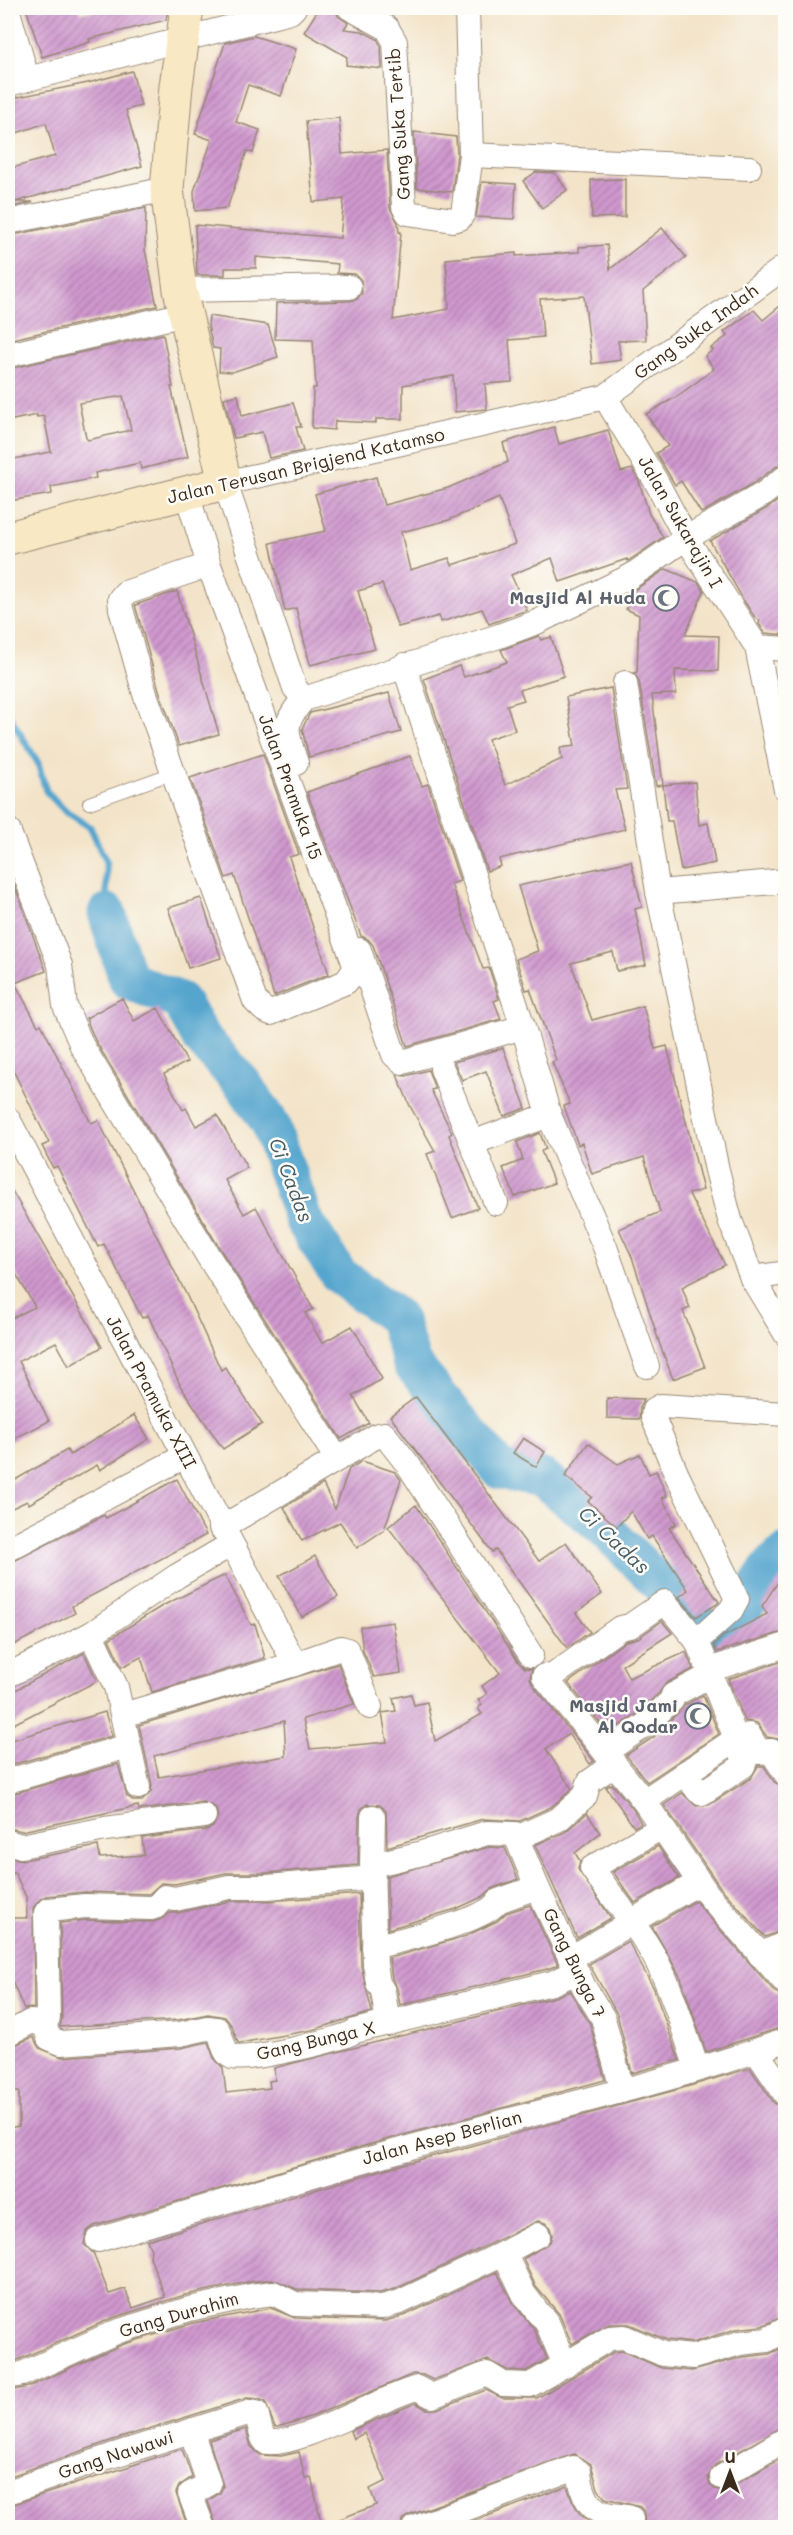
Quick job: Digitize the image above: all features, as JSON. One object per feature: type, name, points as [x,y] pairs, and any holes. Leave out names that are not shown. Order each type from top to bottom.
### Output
[{"type":"street","points":[[8,11],[17,81],[185,22],[290,12],[294,8]]},
{"type":"street","name":"Gang Suka Tertib","points":[[350,8],[387,28],[395,42],[405,210],[413,214],[453,220],[460,218],[463,213],[471,155],[467,8]]},
{"type":"street","points":[[185,22],[176,86],[167,189],[182,302],[225,483],[295,688],[304,699]]},
{"type":"street","points":[[471,155],[749,168]]},
{"type":"street","points":[[8,222],[167,189]]},
{"type":"street","name":"Gang Suka Indah","points":[[605,397],[786,266]]},
{"type":"street","points":[[8,355],[182,302],[349,287]]},
{"type":"street","name":"Jalan Terusan Brigjend Katamso","points":[[10,537],[225,483],[605,397]]},
{"type":"street","name":"Jalan Sukarajin I","points":[[605,397],[657,483],[686,538],[757,647]]},
{"type":"street","points":[[523,1027],[403,1062],[394,1055],[288,741],[287,724],[290,714],[304,699],[537,622],[631,576],[686,538],[762,495],[786,477]]},
{"type":"street","name":"Jalan Pramuka 15","points":[[173,772],[255,1001],[271,1013],[346,982],[356,968],[209,565],[187,494]]},
{"type":"street","points":[[173,772],[145,694],[120,599],[125,593],[209,565]]},
{"type":"street","points":[[786,650],[757,647],[786,790]]},
{"type":"street","points":[[404,665],[523,1027],[549,1115],[605,1247],[646,1366]]},
{"type":"street","points":[[625,683],[658,892],[717,1170],[730,1220],[752,1278],[786,1334]]},
{"type":"street","points":[[8,830],[60,965],[65,1006],[82,1046],[202,1246],[337,1459]]},
{"type":"street","points":[[658,892],[786,881]]},
{"type":"street","points":[[442,1069],[496,1203]]},
{"type":"street","points":[[472,1143],[549,1115]]},
{"type":"street","name":"Jalan Pramuka XIII","points":[[8,1119],[295,1664]]},
{"type":"street","points":[[752,1278],[786,1273]]},
{"type":"street","points":[[705,1635],[731,1610],[737,1599],[676,1473],[653,1417],[654,1410],[661,1406],[786,1414]]},
{"type":"street","points":[[8,1675],[91,1634],[177,1576],[226,1536],[337,1459],[378,1435],[384,1434],[389,1437],[531,1655]]},
{"type":"street","points":[[8,1549],[185,1456]]},
{"type":"street","points":[[736,1739],[710,1672],[705,1635],[664,1602],[630,1626],[620,1628],[545,1678],[644,1801],[699,1883],[786,1983]]},
{"type":"street","points":[[91,1634],[116,1687],[138,1787]]},
{"type":"street","points":[[8,2034],[30,2022],[44,2023],[48,2018],[46,1912],[49,1910],[85,1906],[151,1908],[157,1906],[165,1897],[184,1898],[223,1888],[267,1887],[372,1872],[419,1854],[487,1833],[511,1833],[515,1834],[517,1839],[559,1819],[585,1796],[590,1782],[610,1758],[672,1700],[674,1695],[710,1672],[786,1644]]},
{"type":"street","points":[[123,1715],[341,1648],[347,1650],[370,1707]]},
{"type":"street","points":[[644,1801],[736,1739],[749,1735],[759,1752],[771,1751],[786,1774]]},
{"type":"street","points":[[8,1781],[128,1746]]},
{"type":"street","points":[[8,1842],[21,1846],[105,1829],[204,1816]]},
{"type":"street","points":[[373,1816],[374,1947],[378,1983],[383,1990],[388,2024]]},
{"type":"street","points":[[662,1827],[592,1868],[632,1922],[662,1971],[673,1994],[697,2068]]},
{"type":"street","name":"Gang Bunga 7","points":[[517,1839],[574,1965],[603,2018],[622,2089]]},
{"type":"street","name":"Gang Bunga X","points":[[44,2023],[49,2038],[61,2043],[180,2034],[207,2028],[217,2029],[227,2053],[234,2058],[266,2055],[552,1983],[650,1909],[699,1883]]},
{"type":"street","points":[[374,1947],[464,1921],[494,1907],[497,1901],[537,1887]]},
{"type":"street","points":[[760,1955],[786,1943]]},
{"type":"street","name":"Jalan Asep Berlian","points":[[99,2240],[338,2166],[697,2068],[786,2040]]},
{"type":"street","points":[[756,2051],[786,2096]]},
{"type":"street","name":"Gang Durahim","points":[[8,2378],[22,2374],[116,2332],[189,2309],[251,2296],[273,2294],[295,2304],[381,2307],[400,2302],[538,2235]]},
{"type":"street","points":[[504,2253],[524,2294],[546,2320],[565,2365],[610,2338],[624,2337],[663,2354],[693,2357],[740,2343],[767,2340],[786,2329]]},
{"type":"street","name":"Gang Nawawi","points":[[8,2492],[252,2412],[256,2413],[263,2438],[266,2442],[275,2444],[292,2440],[406,2391],[422,2389],[428,2396],[432,2396],[487,2374],[502,2384],[530,2385],[565,2365]]},
{"type":"street","points":[[193,2430],[209,2484],[190,2494],[203,2528]]},
{"type":"street","points":[[722,2477],[786,2439]]},
{"type":"street","points":[[415,2528],[573,2468],[579,2472],[582,2494],[593,2507],[603,2514],[631,2518],[631,2528]]},
{"type":"lane","points":[[89,803],[173,772]]},
{"type":"building","points":[[26,8],[79,8],[81,13],[103,8],[168,8],[166,20],[89,39],[90,42],[42,57]]},
{"type":"building","points":[[319,8],[336,8],[338,16],[348,23],[344,29],[362,31],[377,39],[381,46],[382,69],[346,65],[347,57],[304,32]]},
{"type":"building","points":[[254,36],[296,49],[281,96],[248,85],[236,122],[260,130],[253,153],[247,151],[227,208],[195,211],[194,191],[212,140],[195,134],[225,43]]},
{"type":"building","points":[[132,71],[141,106],[126,110],[142,166],[15,202],[33,202],[8,208],[8,169],[55,156],[46,123],[8,136],[8,99],[88,83]]},
{"type":"building","points":[[339,118],[342,154],[387,150],[390,208],[398,223],[399,232],[401,232],[393,320],[449,309],[446,259],[516,253],[516,256],[579,252],[579,247],[607,245],[610,269],[662,228],[686,257],[643,291],[646,340],[618,341],[621,360],[592,364],[584,296],[540,299],[543,337],[509,340],[512,382],[485,384],[487,409],[455,412],[453,376],[403,385],[403,419],[376,419],[376,423],[335,421],[334,430],[312,428],[313,388],[316,388],[313,340],[275,339],[276,303],[350,301],[357,299],[362,293],[361,280],[355,274],[337,273],[338,264],[256,257],[256,268],[225,268],[225,275],[197,275],[195,225],[340,238],[344,199],[313,202],[306,121]]},
{"type":"building","points":[[414,132],[456,137],[457,154],[452,192],[417,188]]},
{"type":"building","points":[[536,172],[555,173],[567,190],[542,208],[523,181]]},
{"type":"building","points":[[625,179],[625,217],[592,218],[591,180]]},
{"type":"building","points":[[482,182],[516,184],[514,219],[476,217]]},
{"type":"building","points":[[146,208],[145,250],[157,306],[8,340],[8,286],[12,285],[8,260],[8,236]]},
{"type":"building","points":[[786,301],[786,463],[777,466],[754,483],[701,513],[681,481],[675,485],[656,453],[668,446],[646,414],[676,397],[714,369],[705,356],[713,350],[711,348],[727,336],[724,332],[754,310],[763,320]]},
{"type":"building","points":[[209,316],[268,325],[278,357],[232,372],[219,371],[220,349],[213,348],[208,326]]},
{"type":"building","points":[[163,334],[173,387],[171,387],[188,457],[141,469],[140,463],[95,473],[96,478],[51,487],[52,494],[8,501],[8,460],[51,452],[44,416],[37,417],[37,415],[8,421],[8,369]],"holes":[[[123,396],[131,430],[88,440],[79,403]]]},
{"type":"building","points":[[238,395],[242,416],[293,403],[301,427],[296,427],[303,451],[269,458],[262,432],[234,438],[224,398]]},
{"type":"building","points":[[554,427],[559,444],[608,430],[621,472],[632,469],[639,481],[649,514],[663,537],[628,561],[627,559],[560,582],[552,558],[511,575],[527,610],[489,624],[482,609],[441,622],[439,616],[398,627],[382,584],[358,591],[375,649],[310,665],[296,608],[285,611],[270,543],[326,531],[315,494],[376,477],[384,505],[448,488],[508,462],[503,443]],"holes":[[[499,498],[515,544],[452,565],[449,558],[410,570],[401,532],[449,520]]]},
{"type":"building","points":[[786,495],[786,550],[780,553],[786,562],[786,635],[765,633],[759,624],[760,620],[756,619],[744,601],[710,541]]},
{"type":"building","points":[[666,569],[698,582],[704,591],[685,635],[719,636],[718,671],[675,670],[676,694],[652,695],[663,785],[656,786],[639,681],[634,673],[637,672],[639,615],[626,609],[634,590]]},
{"type":"building","points":[[177,591],[219,734],[179,746],[159,690],[135,605]]},
{"type":"building","points":[[539,636],[541,640],[551,637],[564,676],[520,690],[524,700],[507,705],[515,730],[488,739],[505,785],[562,759],[560,748],[575,746],[566,697],[611,688],[627,789],[615,790],[625,829],[499,859],[501,866],[487,871],[424,679],[459,666],[464,677],[507,662],[501,650]]},
{"type":"building","points":[[389,693],[401,732],[309,757],[302,729],[310,713]]},
{"type":"building","points":[[263,754],[299,854],[289,857],[329,974],[274,996],[234,875],[226,878],[190,778]]},
{"type":"building","points":[[410,756],[422,786],[428,784],[460,881],[451,884],[483,969],[489,968],[499,999],[494,1001],[501,1019],[407,1046],[373,945],[361,936],[307,792]]},
{"type":"building","points":[[695,782],[699,825],[708,823],[715,863],[681,870],[672,821],[667,821],[663,785]]},
{"type":"building","points":[[631,861],[642,907],[635,909],[646,965],[617,971],[613,952],[571,963],[592,1020],[643,1006],[655,1049],[667,1046],[703,1190],[689,1194],[725,1265],[682,1287],[690,1308],[683,1311],[705,1367],[673,1379],[632,1257],[619,1229],[660,1212],[644,1157],[592,1174],[582,1143],[578,1145],[564,1106],[570,1104],[552,1062],[556,1060],[530,989],[526,990],[516,959],[538,951],[518,886]]},
{"type":"building","points":[[8,868],[46,971],[15,983],[38,1026],[41,1024],[91,1123],[98,1120],[187,1296],[221,1370],[225,1367],[262,1424],[223,1449],[181,1387],[148,1315],[142,1318],[104,1244],[98,1247],[57,1166],[53,1168],[42,1146],[49,1143],[8,1060]]},
{"type":"building","points":[[201,898],[221,958],[188,968],[168,908]]},
{"type":"building","points":[[122,998],[134,1021],[158,1008],[187,1062],[164,1074],[183,1110],[186,1108],[196,1126],[217,1115],[247,1168],[225,1180],[244,1214],[256,1207],[313,1309],[305,1313],[322,1343],[352,1326],[382,1379],[353,1396],[369,1423],[341,1439],[220,1249],[95,1040],[86,1018]]},
{"type":"building","points":[[503,1048],[526,1108],[504,1116],[486,1071],[462,1080],[454,1062]]},
{"type":"building","points":[[428,1070],[435,1089],[431,1090],[452,1133],[449,1135],[478,1208],[452,1218],[427,1154],[435,1151],[410,1106],[397,1075],[406,1076]]},
{"type":"building","points":[[540,1133],[546,1149],[541,1151],[554,1183],[515,1197],[503,1168],[523,1160],[517,1142]]},
{"type":"building","points":[[8,1184],[102,1347],[69,1366],[56,1342],[19,1361],[49,1421],[8,1442],[8,1320],[35,1307],[8,1260]]},
{"type":"building","points":[[416,1397],[539,1561],[566,1542],[602,1594],[576,1613],[590,1632],[567,1648],[496,1550],[492,1552],[390,1416]]},
{"type":"building","points":[[607,1398],[644,1399],[640,1407],[639,1419],[607,1418]]},
{"type":"building","points":[[134,1415],[149,1439],[100,1470],[97,1465],[29,1504],[27,1501],[8,1510],[8,1484],[67,1450],[70,1455]]},
{"type":"building","points":[[523,1438],[545,1452],[536,1467],[513,1453]]},
{"type":"building","points":[[588,1443],[618,1464],[640,1454],[649,1474],[656,1471],[667,1496],[662,1498],[676,1524],[669,1528],[719,1602],[717,1604],[696,1617],[679,1597],[688,1590],[652,1536],[647,1539],[631,1511],[617,1527],[588,1501],[592,1497],[565,1476]]},
{"type":"building","points":[[362,1461],[395,1472],[401,1480],[384,1530],[357,1548],[340,1522],[302,1541],[284,1507],[323,1484],[335,1509],[349,1469]]},
{"type":"building","points":[[177,1479],[206,1535],[72,1606],[75,1613],[8,1648],[8,1564],[104,1515],[106,1518]]},
{"type":"building","points":[[416,1505],[519,1663],[525,1668],[532,1669],[530,1678],[533,1685],[594,1761],[590,1764],[569,1734],[546,1749],[572,1789],[551,1807],[520,1821],[483,1819],[387,1847],[386,1811],[380,1805],[367,1804],[361,1809],[359,1817],[358,1865],[266,1873],[226,1873],[175,1884],[161,1883],[149,1894],[85,1892],[47,1896],[39,1900],[33,1908],[34,2008],[24,2009],[8,1972],[8,1920],[27,1918],[26,1897],[15,1873],[10,1873],[9,1857],[24,1860],[98,1846],[100,1858],[144,1855],[142,1838],[206,1830],[213,1827],[218,1815],[215,1807],[203,1802],[139,1810],[138,1806],[22,1831],[8,1828],[8,1795],[118,1764],[127,1796],[134,1801],[142,1801],[151,1792],[152,1785],[139,1725],[338,1664],[354,1704],[303,1719],[310,1749],[387,1742],[382,1713],[396,1711],[393,1698],[411,1694],[414,1705],[427,1702],[435,1741],[482,1714],[478,1708],[482,1705],[478,1700],[487,1694],[482,1686],[500,1673],[388,1527]],"holes":[[[284,1721],[286,1756],[159,1777],[154,1756]]]},
{"type":"building","points":[[315,1556],[338,1597],[302,1617],[279,1576]]},
{"type":"building","points":[[786,1570],[786,1631],[717,1652],[714,1645],[724,1636],[767,1614],[762,1606]]},
{"type":"building","points":[[225,1575],[251,1625],[255,1624],[265,1658],[152,1692],[141,1657],[122,1667],[109,1639],[162,1606]]},
{"type":"building","points":[[662,1621],[672,1633],[622,1665],[629,1678],[686,1652],[693,1669],[666,1683],[659,1693],[635,1715],[608,1733],[568,1683],[626,1641],[638,1638]]},
{"type":"building","points":[[393,1622],[401,1673],[374,1677],[363,1651],[360,1627]]},
{"type":"building","points":[[84,1653],[97,1681],[8,1727],[8,1694]]},
{"type":"building","points":[[786,1660],[786,1747],[778,1739],[767,1737],[757,1723],[745,1721],[728,1679]]},
{"type":"building","points":[[703,1695],[719,1734],[647,1782],[626,1755],[654,1737],[685,1705]]},
{"type":"building","points":[[105,1712],[112,1736],[8,1766],[8,1741]]},
{"type":"building","points":[[758,1766],[764,1766],[774,1782],[786,1788],[786,1929],[765,1937],[720,1887],[664,1805],[682,1793],[696,1806],[709,1805],[751,1778]]},
{"type":"building","points":[[612,1784],[633,1809],[641,1823],[634,1827],[606,1787]]},
{"type":"building","points":[[587,1813],[600,1833],[575,1853],[580,1861],[578,1869],[611,1918],[577,1938],[535,1845],[565,1832]]},
{"type":"building","points":[[658,1846],[679,1878],[635,1903],[613,1872]]},
{"type":"building","points":[[489,1847],[505,1848],[518,1879],[493,1888],[482,1897],[456,1909],[388,1929],[387,1876]]},
{"type":"building","points":[[359,1894],[361,1966],[372,2012],[312,2030],[240,2043],[225,2017],[208,2014],[178,2020],[60,2027],[62,2018],[60,1923],[86,1920],[151,1922],[162,1919],[170,1913],[231,1901],[268,1901]]},
{"type":"building","points":[[695,1901],[775,1992],[786,1997],[786,2026],[706,2052],[681,1978],[652,1926]]},
{"type":"building","points":[[530,1905],[558,1965],[400,2005],[389,1958],[466,1936],[497,1921],[506,1913]]},
{"type":"building","points":[[628,1941],[654,1989],[679,2060],[632,2073],[617,2014],[589,1964]]},
{"type":"building","points":[[570,1991],[590,2024],[605,2080],[381,2141],[94,2226],[87,2231],[84,2244],[93,2253],[109,2294],[125,2289],[133,2308],[165,2297],[150,2257],[151,2250],[147,2240],[389,2168],[750,2068],[774,2103],[786,2109],[786,2315],[762,2326],[736,2329],[692,2343],[667,2340],[629,2324],[609,2324],[572,2344],[559,2314],[536,2287],[523,2259],[550,2242],[552,2235],[550,2228],[538,2221],[395,2289],[380,2293],[299,2290],[272,2279],[248,2282],[185,2295],[112,2318],[8,2363],[8,2128],[19,2126],[19,2092],[10,2092],[8,2048],[33,2037],[39,2048],[62,2057],[181,2048],[208,2042],[214,2058],[223,2068],[226,2093],[270,2088],[269,2081],[275,2080],[274,2068],[555,1997]]},
{"type":"building","points":[[497,2272],[512,2302],[534,2329],[547,2359],[526,2371],[507,2370],[488,2360],[433,2380],[423,2375],[413,2374],[313,2416],[278,2427],[275,2427],[265,2402],[247,2398],[107,2442],[8,2477],[8,2391],[28,2387],[121,2345],[193,2323],[271,2308],[295,2318],[385,2321],[406,2315]]},
{"type":"building","points":[[786,2346],[786,2425],[715,2465],[708,2477],[715,2489],[723,2491],[786,2456],[786,2528],[645,2528],[644,2512],[640,2507],[605,2498],[598,2489],[591,2464],[574,2454],[410,2515],[404,2519],[400,2528],[217,2528],[208,2501],[220,2493],[223,2486],[209,2440],[246,2429],[251,2446],[260,2455],[281,2456],[299,2452],[305,2478],[311,2477],[322,2526],[376,2505],[370,2489],[386,2481],[364,2433],[353,2439],[350,2431],[416,2403],[426,2409],[437,2409],[486,2390],[502,2398],[537,2398],[614,2352],[622,2351],[661,2368],[692,2371],[743,2357],[769,2354]]},
{"type":"building","points":[[182,2449],[192,2477],[179,2486],[176,2493],[188,2528],[12,2528],[8,2506]]},
{"type":"building","points":[[567,2486],[580,2514],[590,2523],[602,2528],[456,2528]]},
{"type":"waterway","name":"Ci Cadas","points":[[8,714],[38,763],[46,791],[64,810],[90,827],[106,862],[107,913]]},
{"type":"waterway","name":"Ci Cadas","points":[[107,913],[128,980],[180,1001],[201,1038],[243,1084],[270,1123],[303,1219],[339,1275],[397,1318],[412,1364],[500,1470],[543,1478],[602,1526],[713,1636],[733,1622],[770,1568],[786,1553]]},
{"type":"place","name":"Masjid Al Huda","points":[[666,598]]},
{"type":"place","name":"Masjid Jami Al Qodar","points":[[698,1716]]}]
